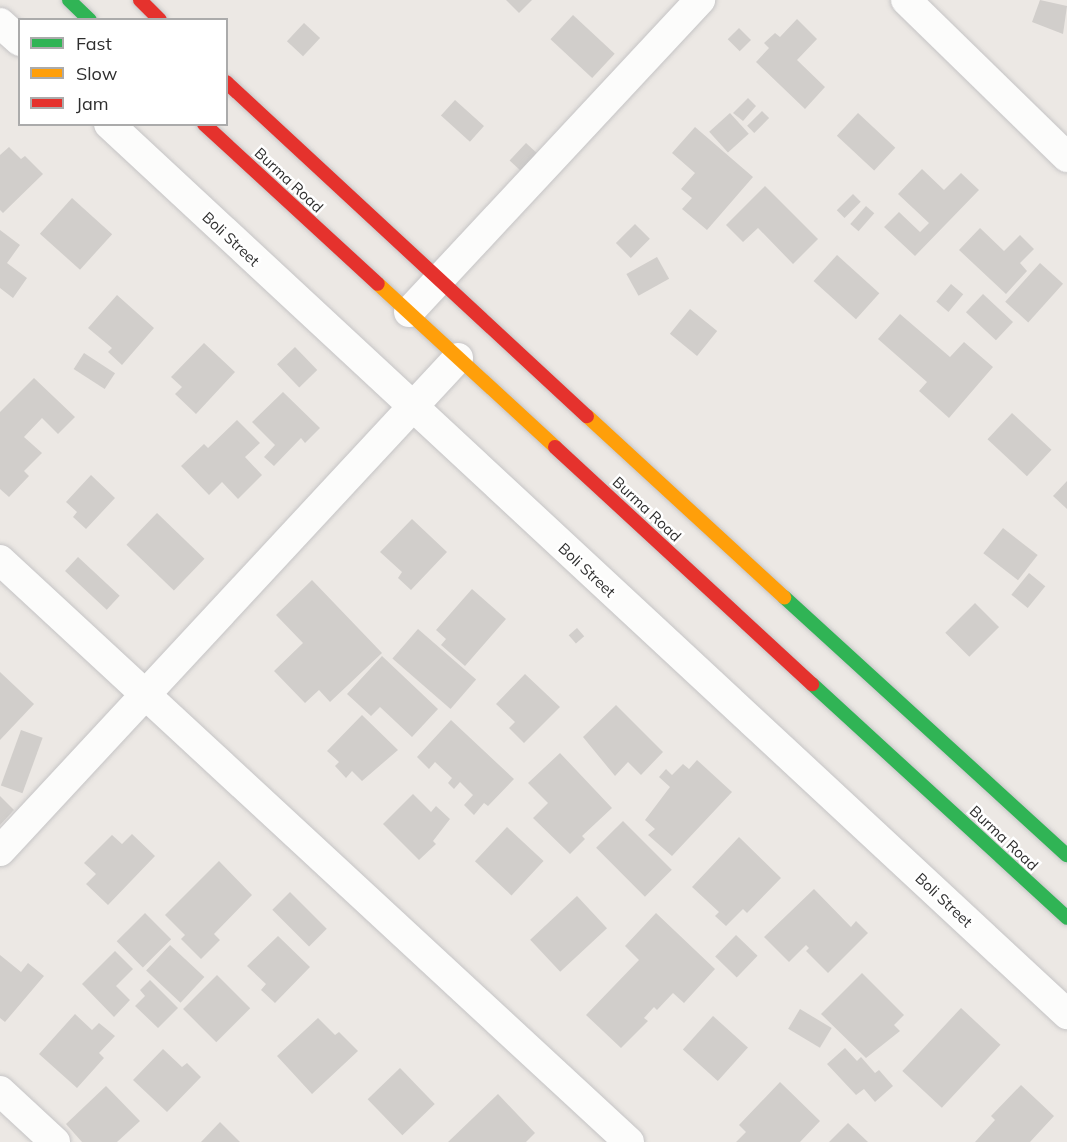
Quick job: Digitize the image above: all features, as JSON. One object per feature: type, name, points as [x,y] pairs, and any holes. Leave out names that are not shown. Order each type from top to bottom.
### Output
[{"type":"main road","points":[[69,0],[88,18]]},
{"type":"main road","points":[[140,0],[158,18]]},
{"type":"main road","name":"Burma Road","points":[[228,84],[438,280],[1067,855]]},
{"type":"main road","name":"Burma Road","points":[[206,126],[1067,918]]},
{"type":"street","points":[[409,312],[700,0]]},
{"type":"street","points":[[906,0],[1067,157]]},
{"type":"street","points":[[0,23],[18,39]]},
{"type":"street","name":"Boli Street","points":[[111,126],[1067,1014]]},
{"type":"street","points":[[0,851],[458,358]]},
{"type":"street","points":[[0,560],[629,1142]]},
{"type":"street","points":[[0,1091],[55,1142]]},
{"type":"building","points":[[506,0],[532,0],[519,13]]},
{"type":"building","points":[[1040,0],[1067,6],[1063,34],[1032,22]]},
{"type":"building","points":[[573,15],[615,54],[592,78],[550,39]]},
{"type":"building","points":[[797,19],[817,39],[797,60],[825,87],[805,109],[756,62],[769,48],[764,43],[775,33],[780,37]]},
{"type":"building","points":[[304,23],[320,38],[303,56],[287,41]]},
{"type":"building","points":[[739,28],[751,40],[740,51],[728,39]]},
{"type":"building","points":[[748,98],[756,106],[743,121],[733,113]]},
{"type":"building","points":[[455,100],[484,126],[470,142],[441,116]]},
{"type":"building","points":[[762,111],[769,118],[754,133],[747,126]]},
{"type":"building","points":[[730,113],[749,134],[728,153],[709,132]]},
{"type":"building","points":[[858,113],[895,148],[874,170],[837,136]]},
{"type":"building","points":[[695,127],[753,177],[707,230],[682,209],[692,198],[681,189],[695,173],[672,153]]},
{"type":"building","points":[[526,143],[541,157],[525,175],[510,161]]},
{"type":"building","points":[[9,147],[21,159],[25,156],[43,174],[3,213],[0,210],[0,155]]},
{"type":"building","points":[[922,169],[944,190],[961,173],[979,190],[915,256],[884,227],[899,212],[920,232],[929,223],[898,194]]},
{"type":"building","points":[[765,186],[818,239],[793,264],[758,228],[743,242],[726,225]]},
{"type":"building","points":[[853,194],[861,202],[845,218],[837,210]]},
{"type":"building","points":[[72,198],[112,234],[80,270],[40,234]]},
{"type":"building","points":[[866,206],[874,213],[859,231],[850,224]]},
{"type":"building","points":[[635,224],[650,239],[631,258],[616,243]]},
{"type":"building","points":[[980,228],[1004,251],[1020,235],[1034,249],[1020,263],[1027,271],[1006,294],[959,250]]},
{"type":"building","points":[[0,230],[20,245],[7,263],[27,278],[13,298],[0,288]]},
{"type":"building","points":[[837,255],[879,293],[856,319],[814,281]]},
{"type":"building","points":[[657,257],[669,279],[639,296],[626,274]]},
{"type":"building","points":[[1040,263],[1063,284],[1028,322],[1005,302]]},
{"type":"building","points":[[951,284],[963,294],[948,312],[936,302]]},
{"type":"building","points":[[983,294],[1013,322],[996,340],[966,312]]},
{"type":"building","points":[[117,295],[154,328],[122,365],[108,352],[112,348],[88,328]]},
{"type":"building","points":[[690,309],[717,331],[697,356],[670,334]]},
{"type":"building","points":[[900,314],[950,357],[964,342],[993,367],[949,418],[919,391],[927,382],[878,339]]},
{"type":"building","points":[[204,343],[235,372],[196,414],[175,394],[182,387],[171,377]]},
{"type":"building","points":[[295,347],[317,370],[299,387],[277,364]]},
{"type":"building","points":[[84,353],[115,373],[105,389],[74,369]]},
{"type":"building","points":[[34,378],[75,417],[58,434],[42,418],[24,437],[42,453],[24,471],[29,476],[9,497],[0,489],[0,412]]},
{"type":"building","points":[[283,392],[320,428],[305,443],[301,438],[274,466],[264,457],[275,445],[252,422]]},
{"type":"building","points":[[1012,413],[1051,450],[1027,476],[987,439]]},
{"type":"building","points":[[237,420],[260,443],[245,457],[262,475],[238,499],[222,482],[209,495],[181,466],[204,444],[208,448]]},
{"type":"building","points":[[91,475],[115,498],[86,529],[73,517],[77,512],[66,502]]},
{"type":"building","points":[[1067,481],[1067,509],[1053,496]]},
{"type":"building","points":[[157,513],[204,559],[174,590],[126,545]]},
{"type":"building","points":[[412,519],[447,552],[411,590],[398,578],[402,572],[380,552]]},
{"type":"building","points":[[1003,528],[1038,555],[1018,580],[983,553]]},
{"type":"building","points":[[78,557],[120,596],[107,610],[65,571]]},
{"type":"building","points":[[1029,573],[1045,586],[1028,608],[1011,595]]},
{"type":"building","points":[[312,580],[382,653],[330,702],[319,690],[305,703],[274,671],[303,643],[276,615]]},
{"type":"building","points":[[472,589],[506,619],[465,666],[441,645],[446,639],[436,630]]},
{"type":"building","points":[[975,603],[999,627],[969,657],[945,633]]},
{"type":"building","points":[[577,628],[584,636],[576,644],[569,635]]},
{"type":"building","points":[[418,629],[476,680],[451,709],[392,658]]},
{"type":"building","points":[[382,656],[438,709],[412,737],[380,707],[371,716],[347,694]]},
{"type":"building","points":[[0,672],[34,704],[0,740]]},
{"type":"building","points":[[525,674],[560,707],[524,743],[509,728],[515,722],[496,704]]},
{"type":"building","points":[[616,705],[663,752],[641,775],[628,762],[615,776],[583,737]]},
{"type":"building","points":[[362,715],[398,750],[362,781],[352,771],[346,778],[335,766],[339,762],[327,751]]},
{"type":"building","points":[[451,720],[514,779],[488,806],[484,803],[474,815],[464,805],[473,795],[460,782],[454,789],[448,783],[452,778],[435,762],[429,769],[417,757]]},
{"type":"building","points":[[21,730],[43,738],[22,793],[1,785]]},
{"type":"building","points":[[560,753],[612,808],[582,836],[585,839],[570,854],[533,818],[548,803],[528,783]]},
{"type":"building","points":[[697,760],[732,792],[672,856],[648,835],[655,829],[645,820],[670,787],[659,777],[666,769],[672,775],[683,764],[689,769]]},
{"type":"building","points":[[413,794],[431,812],[436,806],[450,819],[433,841],[436,844],[419,860],[383,824]]},
{"type":"building","points":[[0,796],[14,810],[0,825]]},
{"type":"building","points":[[623,821],[672,870],[645,897],[596,848]]},
{"type":"building","points":[[507,827],[544,861],[512,895],[475,861]]},
{"type":"building","points":[[132,834],[155,856],[108,905],[86,884],[96,874],[84,863],[112,835],[122,844]]},
{"type":"building","points":[[739,837],[781,878],[747,913],[743,909],[726,926],[715,916],[719,912],[692,887]]},
{"type":"building","points":[[219,861],[252,895],[214,934],[220,940],[201,959],[181,939],[185,935],[165,915]]},
{"type":"building","points":[[814,889],[851,927],[856,921],[868,933],[828,973],[806,951],[809,948],[806,945],[789,962],[764,937]]},
{"type":"building","points":[[290,892],[327,929],[309,946],[272,910]]},
{"type":"building","points":[[577,896],[607,928],[560,972],[530,940]]},
{"type":"building","points":[[145,913],[171,939],[143,967],[117,941]]},
{"type":"building","points":[[656,913],[715,969],[684,1003],[673,993],[657,1010],[654,1007],[644,1018],[648,1021],[621,1048],[586,1015],[639,960],[625,946]]},
{"type":"building","points":[[736,935],[758,956],[737,977],[715,957]]},
{"type":"building","points":[[278,936],[310,967],[275,1003],[261,990],[266,984],[247,966]]},
{"type":"building","points":[[170,945],[204,977],[181,1003],[146,971]]},
{"type":"building","points":[[115,951],[133,969],[116,986],[130,1000],[114,1017],[82,984]]},
{"type":"building","points":[[0,955],[21,972],[28,963],[44,976],[5,1022],[0,1018]]},
{"type":"building","points":[[862,973],[904,1015],[894,1025],[900,1031],[866,1058],[821,1014]]},
{"type":"building","points":[[217,975],[250,1008],[216,1042],[183,1009]]},
{"type":"building","points":[[150,980],[178,1008],[158,1028],[135,1006],[145,996],[140,990]]},
{"type":"building","points":[[961,1008],[1000,1045],[942,1108],[902,1071]]},
{"type":"building","points":[[800,1009],[832,1028],[820,1048],[788,1029]]},
{"type":"building","points":[[75,1014],[92,1030],[99,1023],[115,1036],[99,1053],[104,1058],[77,1088],[39,1054]]},
{"type":"building","points":[[713,1016],[748,1047],[718,1081],[683,1049]]},
{"type":"building","points":[[318,1018],[335,1035],[339,1032],[358,1051],[312,1094],[277,1056]]},
{"type":"building","points":[[845,1048],[857,1061],[861,1057],[875,1073],[879,1070],[893,1086],[875,1102],[864,1089],[856,1095],[827,1064]]},
{"type":"building","points":[[163,1049],[182,1067],[187,1063],[201,1077],[167,1112],[133,1080]]},
{"type":"building","points":[[400,1068],[435,1104],[402,1135],[368,1099]]},
{"type":"building","points":[[780,1082],[820,1121],[800,1142],[736,1142],[746,1132],[739,1125]]},
{"type":"building","points":[[1021,1085],[1054,1116],[1030,1142],[975,1142],[995,1120],[991,1116]]},
{"type":"building","points":[[106,1086],[140,1121],[117,1142],[82,1142],[66,1124]]},
{"type":"building","points":[[498,1094],[535,1133],[526,1142],[448,1142]]},
{"type":"building","points":[[220,1122],[240,1142],[201,1142]]},
{"type":"building","points":[[848,1123],[868,1142],[829,1142]]},
{"type":"traffic: fast","points":[[69,0],[88,18]]},
{"type":"traffic: fast","points":[[784,597],[1067,855]]},
{"type":"traffic: fast","points":[[812,684],[1067,918]]},
{"type":"traffic: slow","points":[[378,284],[555,447]]},
{"type":"traffic: slow","points":[[587,416],[784,597]]},
{"type":"traffic: jam","points":[[140,0],[158,18]]},
{"type":"traffic: jam","points":[[228,84],[587,416]]},
{"type":"traffic: jam","points":[[206,126],[378,284]]},
{"type":"traffic: jam","points":[[555,447],[812,684]]}]
